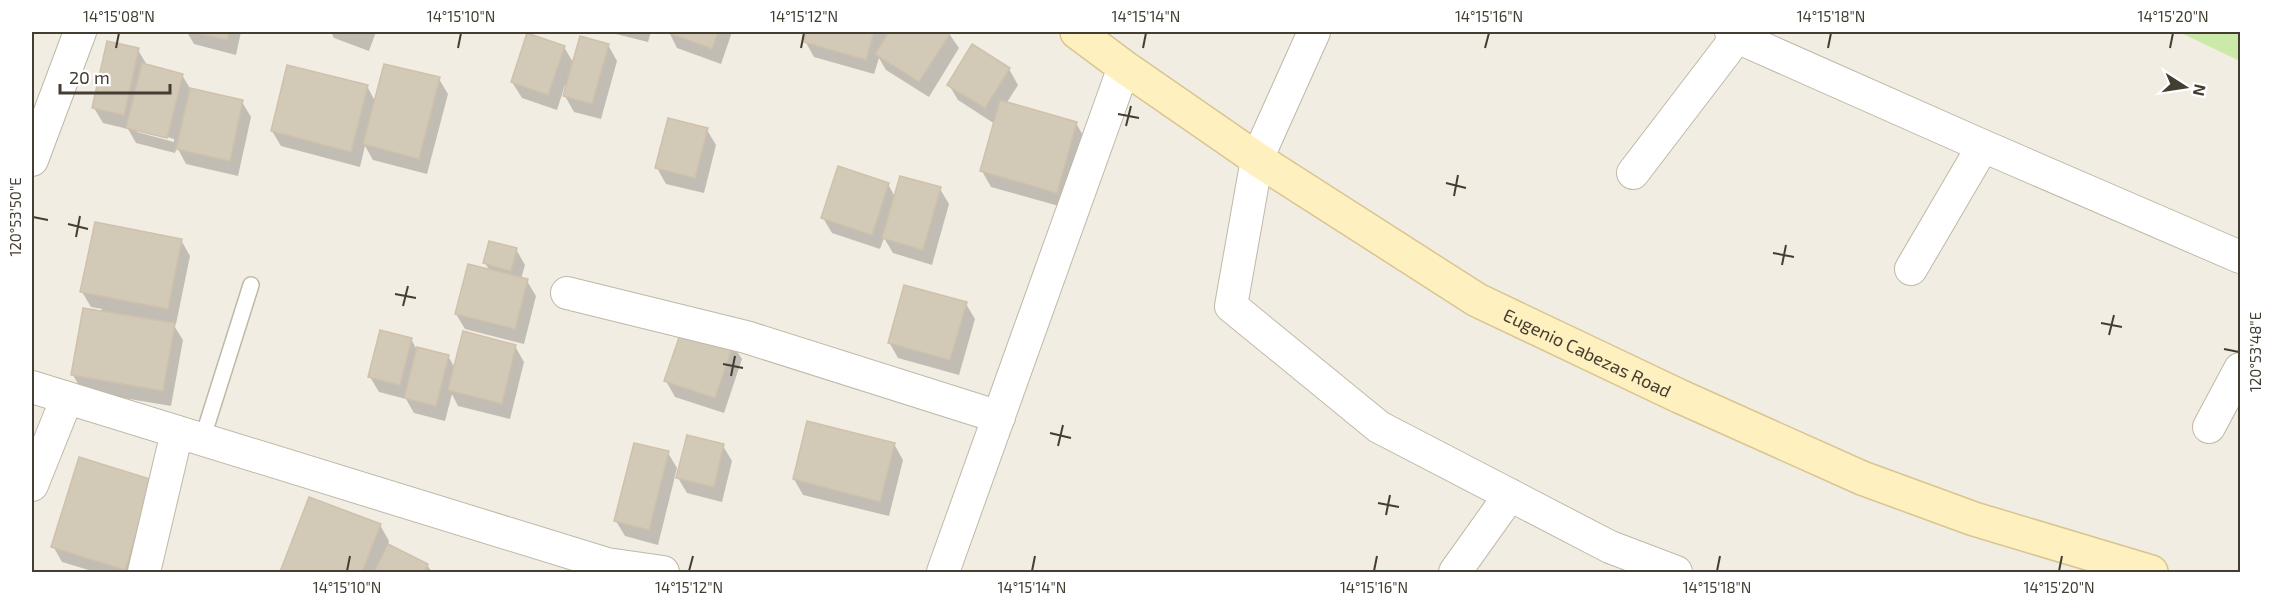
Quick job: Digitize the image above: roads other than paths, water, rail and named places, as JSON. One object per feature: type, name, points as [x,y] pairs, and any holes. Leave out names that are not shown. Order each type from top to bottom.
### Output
[{"type":"street","points":[[32,160],[80,32]]},
{"type":"street","name":"Eugenio Cabezas Road","points":[[1077,32],[1257,159],[1477,300],[1679,396],[1873,482],[1974,519],[2151,573]]},
{"type":"street","points":[[1314,32],[1257,159],[1231,306],[1379,427],[1610,547],[1676,573]]},
{"type":"street","points":[[1633,173],[1734,34],[1983,146],[2241,256]]},
{"type":"street","points":[[943,573],[1124,67]]},
{"type":"street","points":[[1911,269],[1983,146]]},
{"type":"street","points":[[567,293],[746,337],[999,417]]},
{"type":"street","points":[[2210,427],[2241,369]]},
{"type":"street","points":[[32,387],[607,564],[663,573]]},
{"type":"street","points":[[32,485],[67,398]]},
{"type":"street","points":[[144,573],[190,436]]},
{"type":"street","points":[[1455,573],[1510,495]]},
{"type":"lane","points":[[190,436],[251,285]]}]
